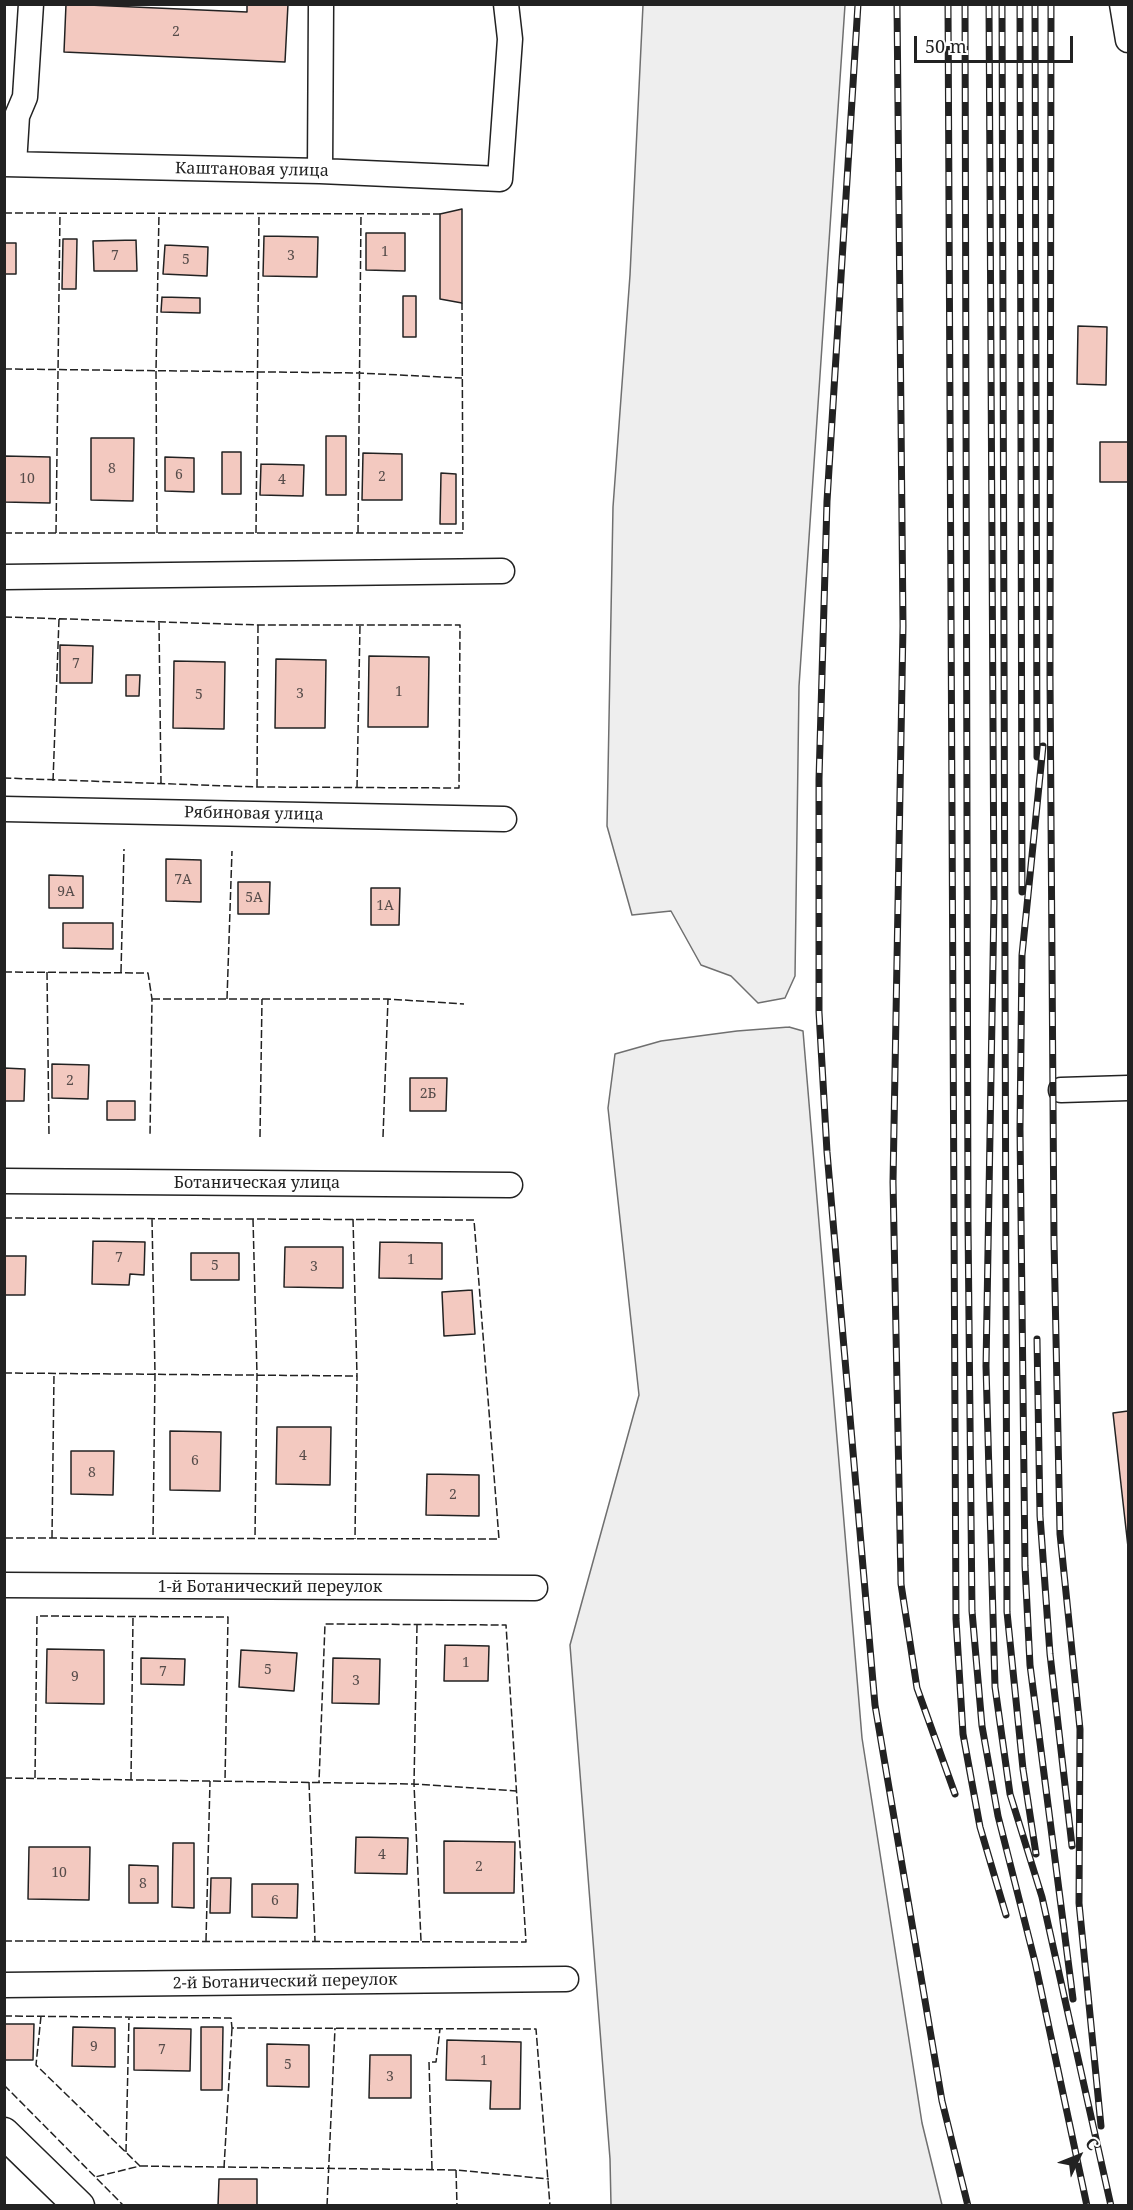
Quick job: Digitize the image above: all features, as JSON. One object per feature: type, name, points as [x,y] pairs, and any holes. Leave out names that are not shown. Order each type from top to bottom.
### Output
[{"type":"main road","points":[[4,2133],[79,2205]]},
{"type":"street","points":[[9,164],[17,116],[25,97],[31,4]]},
{"type":"street","points":[[320,171],[321,4]]},
{"type":"street","name":"Каштановая улица","points":[[9,164],[320,171],[500,179],[510,39],[506,4]]},
{"type":"street","points":[[1122,4],[1128,40]]},
{"type":"street","points":[[4,577],[502,571]]},
{"type":"street","name":"Рябиновая улица","points":[[4,809],[504,819]]},
{"type":"street","points":[[1061,1090],[1128,1088]]},
{"type":"street","name":"Ботаническая улица","points":[[4,1181],[510,1185]]},
{"type":"street","name":"1-й Ботанический переулок","points":[[4,1585],[535,1588]]},
{"type":"street","name":"2-й Ботанический переулок","points":[[4,1985],[566,1979]]},
{"type":"shaded area","points":[[643,5],[845,5],[799,686],[795,976],[785,998],[758,1003],[731,976],[701,965],[671,911],[632,915],[607,826],[613,507],[630,275]]},
{"type":"shaded area","points":[[789,1027],[803,1031],[862,1738],[922,2123],[942,2205],[611,2205],[610,2159],[570,1645],[639,1395],[608,1108],[615,1054],[661,1041]]},
{"type":"building","points":[[66,4],[247,12],[247,4],[288,4],[285,62],[64,52]]},
{"type":"building","points":[[462,209],[462,303],[440,299],[440,214]]},
{"type":"building","points":[[366,233],[405,233],[405,271],[366,270]]},
{"type":"building","points":[[264,236],[318,237],[317,277],[263,276]]},
{"type":"building","points":[[63,239],[77,239],[76,289],[62,289]]},
{"type":"building","points":[[136,240],[137,271],[94,271],[93,241]]},
{"type":"building","points":[[4,243],[16,243],[16,274],[4,274]]},
{"type":"building","points":[[165,245],[208,247],[207,276],[163,274]]},
{"type":"building","points":[[403,296],[416,296],[416,337],[403,337]]},
{"type":"building","points":[[162,297],[200,298],[200,313],[161,312]]},
{"type":"building","points":[[1078,326],[1107,327],[1106,385],[1077,384]]},
{"type":"building","points":[[326,436],[346,436],[346,495],[326,495]]},
{"type":"building","points":[[91,438],[134,438],[133,501],[91,500]]},
{"type":"building","points":[[1100,442],[1128,442],[1128,482],[1100,482]]},
{"type":"building","points":[[222,452],[241,452],[241,494],[222,494]]},
{"type":"building","points":[[363,453],[402,454],[402,500],[362,500]]},
{"type":"building","points":[[4,456],[50,457],[50,503],[4,502]]},
{"type":"building","points":[[165,457],[194,458],[194,492],[165,491]]},
{"type":"building","points":[[261,464],[304,465],[303,496],[260,495]]},
{"type":"building","points":[[441,473],[456,474],[456,524],[440,524]]},
{"type":"building","points":[[60,645],[93,646],[92,683],[60,683]]},
{"type":"building","points":[[369,656],[429,657],[428,727],[368,727]]},
{"type":"building","points":[[276,659],[326,660],[325,728],[275,728]]},
{"type":"building","points":[[174,661],[225,662],[224,729],[173,728]]},
{"type":"building","points":[[126,675],[140,675],[139,696],[126,696]]},
{"type":"building","points":[[166,859],[201,860],[201,902],[166,901]]},
{"type":"building","points":[[49,875],[83,876],[83,908],[49,908]]},
{"type":"building","points":[[238,882],[270,882],[269,914],[238,914]]},
{"type":"building","points":[[371,888],[400,888],[399,925],[371,925]]},
{"type":"building","points":[[63,923],[113,923],[113,949],[63,948]]},
{"type":"building","points":[[52,1064],[89,1065],[88,1099],[52,1098]]},
{"type":"building","points":[[4,1068],[25,1069],[24,1101],[4,1101]]},
{"type":"building","points":[[410,1078],[447,1078],[446,1111],[410,1111]]},
{"type":"building","points":[[107,1101],[135,1101],[135,1120],[107,1120]]},
{"type":"building","points":[[93,1241],[145,1242],[144,1275],[130,1274],[129,1285],[92,1284]]},
{"type":"building","points":[[380,1242],[442,1243],[442,1279],[379,1278]]},
{"type":"building","points":[[285,1247],[343,1247],[343,1288],[284,1287]]},
{"type":"building","points":[[191,1253],[239,1253],[239,1280],[191,1280]]},
{"type":"building","points":[[4,1256],[26,1256],[25,1295],[4,1295]]},
{"type":"building","points":[[472,1290],[475,1334],[444,1336],[442,1292]]},
{"type":"building","points":[[1128,1411],[1128,1547],[1113,1413]]},
{"type":"building","points":[[277,1427],[331,1427],[330,1485],[276,1484]]},
{"type":"building","points":[[170,1431],[221,1432],[220,1491],[170,1490]]},
{"type":"building","points":[[71,1451],[114,1451],[113,1495],[71,1494]]},
{"type":"building","points":[[427,1474],[479,1475],[479,1516],[426,1515]]},
{"type":"building","points":[[445,1645],[489,1646],[488,1681],[444,1681]]},
{"type":"building","points":[[47,1649],[104,1650],[104,1704],[46,1703]]},
{"type":"building","points":[[241,1650],[297,1653],[294,1691],[239,1687]]},
{"type":"building","points":[[141,1658],[185,1659],[184,1685],[141,1684]]},
{"type":"building","points":[[333,1658],[380,1659],[379,1704],[332,1703]]},
{"type":"building","points":[[356,1837],[408,1838],[407,1874],[355,1873]]},
{"type":"building","points":[[444,1841],[515,1842],[514,1893],[444,1893]]},
{"type":"building","points":[[173,1843],[194,1843],[194,1908],[172,1907]]},
{"type":"building","points":[[29,1847],[90,1847],[89,1900],[28,1899]]},
{"type":"building","points":[[129,1865],[158,1866],[158,1903],[129,1903]]},
{"type":"building","points":[[211,1878],[231,1878],[230,1913],[210,1913]]},
{"type":"building","points":[[252,1884],[298,1884],[297,1918],[252,1917]]},
{"type":"building","points":[[4,2024],[34,2024],[33,2060],[4,2060]]},
{"type":"building","points":[[73,2027],[115,2028],[115,2067],[72,2066]]},
{"type":"building","points":[[201,2027],[223,2027],[222,2090],[201,2090]]},
{"type":"building","points":[[134,2028],[191,2029],[190,2071],[134,2070]]},
{"type":"building","points":[[447,2040],[521,2042],[520,2109],[490,2109],[491,2081],[446,2080]]},
{"type":"building","points":[[267,2044],[309,2045],[309,2087],[267,2086]]},
{"type":"building","points":[[370,2055],[411,2055],[411,2098],[369,2098]]},
{"type":"building","points":[[219,2179],[257,2179],[257,2206],[218,2206]]},
{"type":"railway","points":[[858,4],[827,501],[819,779],[819,1012],[827,1152],[875,1705],[942,2101],[968,2206]]},
{"type":"railway","points":[[897,4],[903,626],[893,1182],[901,1584],[917,1688],[955,1794]]},
{"type":"railway","points":[[948,4],[956,1619],[963,1734],[980,1827],[1006,1915]]},
{"type":"railway","points":[[965,4],[968,1223],[972,1611],[982,1726],[998,1816],[1035,1962],[1087,2206]]},
{"type":"railway","points":[[989,4],[994,903],[986,1366],[995,1687],[1010,1794],[1042,1897],[1111,2206]]},
{"type":"railway","points":[[1002,4],[1007,1612],[1023,1769],[1036,1854]]},
{"type":"railway","points":[[1020,4],[1022,892]]},
{"type":"railway","points":[[1035,4],[1037,757]]},
{"type":"railway","points":[[1051,4],[1050,676],[1054,1240],[1060,1534],[1080,1729],[1079,1903],[1101,2126]]},
{"type":"railway","points":[[1043,746],[1022,955],[1020,1129],[1025,1566],[1030,1665],[1073,1999]]},
{"type":"railway","points":[[1037,1339],[1040,1516],[1050,1654],[1072,1846]]},
{"type":"fence","points":[[4,213],[440,214]]},
{"type":"fence","points":[[56,533],[60,213]]},
{"type":"fence","points":[[157,533],[156,371],[159,213]]},
{"type":"fence","points":[[256,533],[259,213]]},
{"type":"fence","points":[[358,533],[361,214]]},
{"type":"fence","points":[[4,533],[463,533],[462,303]]},
{"type":"fence","points":[[4,369],[358,373],[462,378]]},
{"type":"fence","points":[[4,617],[258,625],[460,625],[459,788],[257,787],[4,778]]},
{"type":"fence","points":[[53,781],[59,619]]},
{"type":"fence","points":[[159,622],[161,784]]},
{"type":"fence","points":[[257,787],[258,625]]},
{"type":"fence","points":[[357,788],[360,625]]},
{"type":"fence","points":[[121,972],[124,849]]},
{"type":"fence","points":[[227,999],[232,851]]},
{"type":"fence","points":[[4,972],[148,973],[152,999],[150,1136]]},
{"type":"fence","points":[[47,972],[49,1136]]},
{"type":"fence","points":[[152,999],[388,999],[464,1004]]},
{"type":"fence","points":[[260,1137],[262,999]]},
{"type":"fence","points":[[383,1137],[388,999]]},
{"type":"fence","points":[[4,1218],[474,1220],[499,1539],[4,1538]]},
{"type":"fence","points":[[152,1219],[155,1374],[153,1538]]},
{"type":"fence","points":[[253,1219],[257,1375],[255,1538]]},
{"type":"fence","points":[[353,1219],[357,1376],[355,1539]]},
{"type":"fence","points":[[4,1373],[357,1376]]},
{"type":"fence","points":[[52,1538],[54,1374]]},
{"type":"fence","points":[[35,1778],[37,1616],[228,1617],[225,1781]]},
{"type":"fence","points":[[131,1780],[133,1617]]},
{"type":"fence","points":[[4,1941],[526,1942],[506,1625],[325,1624],[319,1782]]},
{"type":"fence","points":[[417,1625],[414,1784],[421,1941]]},
{"type":"fence","points":[[4,1778],[414,1784],[516,1791]]},
{"type":"fence","points":[[206,1941],[210,1781]]},
{"type":"fence","points":[[309,1782],[315,1941]]},
{"type":"fence","points":[[4,2016],[231,2018],[232,2028],[536,2029],[550,2206]]},
{"type":"fence","points":[[41,2016],[36,2065],[140,2166],[95,2177]]},
{"type":"fence","points":[[126,2152],[129,2017]]},
{"type":"fence","points":[[224,2168],[232,2028]]},
{"type":"fence","points":[[327,2206],[335,2028]]},
{"type":"fence","points":[[432,2169],[429,2062],[436,2062],[440,2029]]},
{"type":"fence","points":[[4,2085],[124,2206]]},
{"type":"fence","points":[[140,2166],[456,2170],[549,2179]]},
{"type":"fence","points":[[456,2170],[457,2206]]}]
